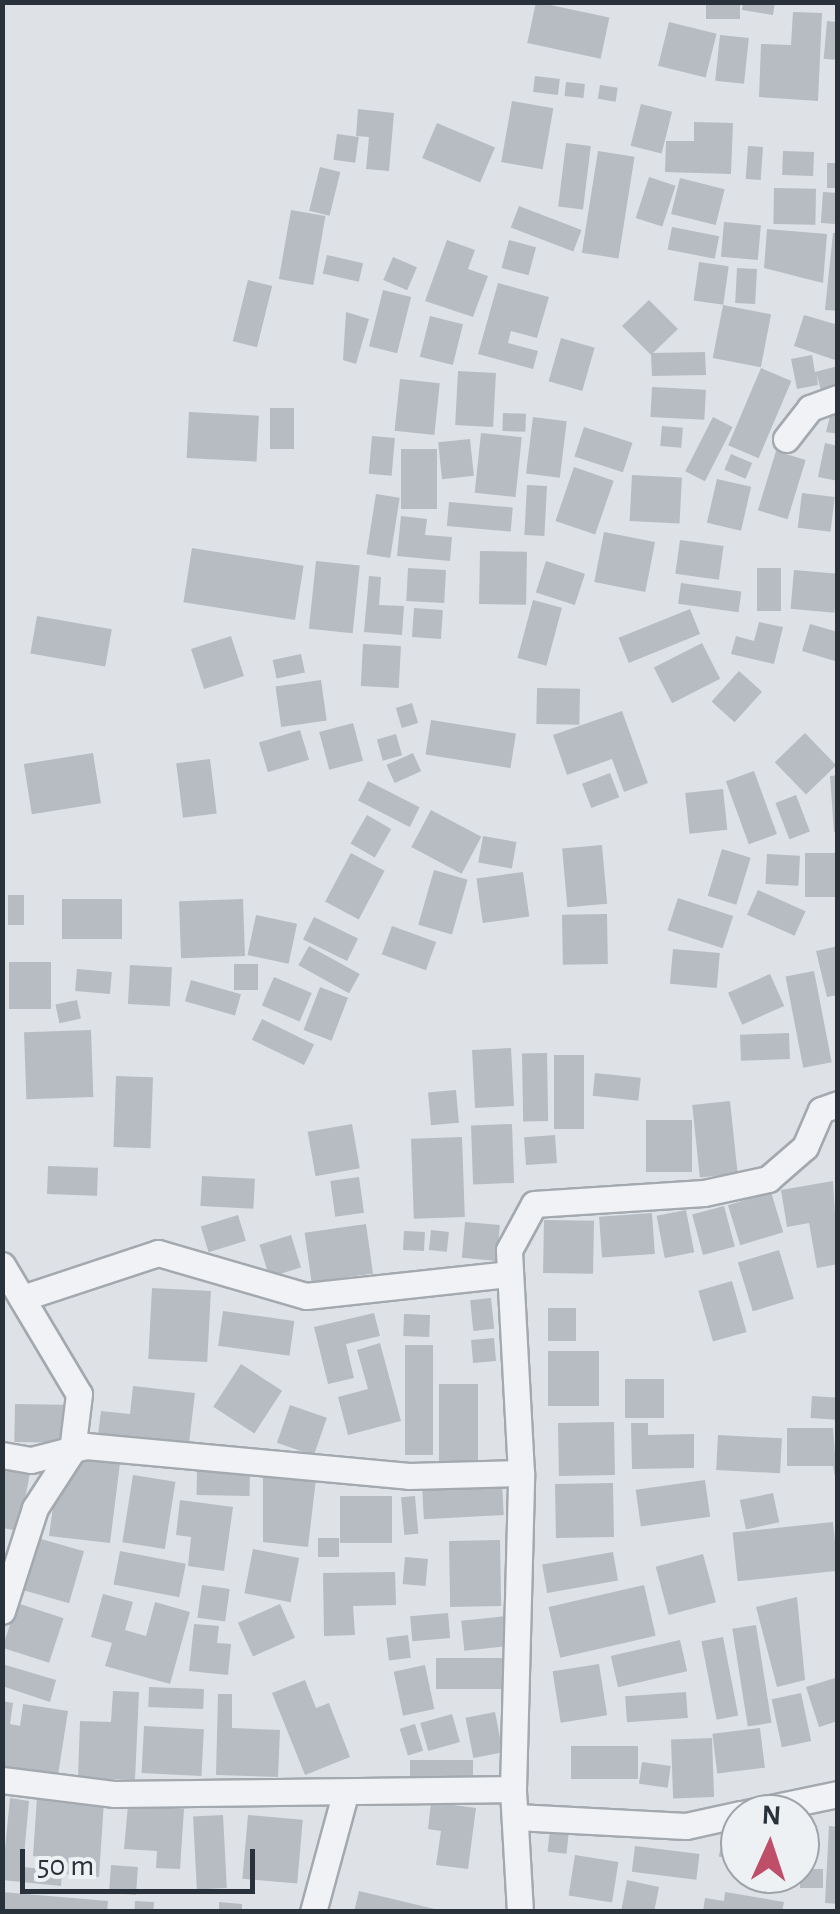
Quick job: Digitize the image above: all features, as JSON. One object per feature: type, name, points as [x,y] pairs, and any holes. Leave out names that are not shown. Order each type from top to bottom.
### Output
[{"type":"street","points":[[786,439],[810,408],[838,398]]},
{"type":"street","points":[[520,1912],[513,1789],[520,1473],[508,1274],[534,1204],[704,1193],[768,1179],[806,1147],[822,1110],[838,1104]]},
{"type":"street","points":[[22,1298],[158,1252],[306,1296],[508,1274]]},
{"type":"street","points":[[2,1265],[78,1394],[72,1451],[35,1508],[2,1611]]},
{"type":"street","points":[[2,1454],[72,1451],[409,1476],[520,1473]]},
{"type":"street","points":[[2,1780],[115,1794],[513,1789]]},
{"type":"street","points":[[313,1912],[345,1794]]},
{"type":"street","points":[[516,1817],[686,1826],[720,1819]]},
{"type":"building","points":[[536,2],[609,18],[601,59],[527,43]]},
{"type":"building","points":[[706,2],[740,2],[740,19],[706,19]]},
{"type":"building","points":[[743,2],[775,2],[773,15],[742,10]]},
{"type":"building","points":[[793,12],[822,13],[818,101],[759,97],[761,44],[791,45]]},
{"type":"building","points":[[827,21],[838,22],[835,60],[824,59]]},
{"type":"building","points":[[669,22],[717,34],[706,78],[658,66]]},
{"type":"building","points":[[720,35],[749,38],[744,84],[715,81]]},
{"type":"building","points":[[535,76],[560,79],[558,95],[533,92]]},
{"type":"building","points":[[566,82],[585,84],[583,98],[565,96]]},
{"type":"building","points":[[600,85],[618,88],[616,102],[598,99]]},
{"type":"building","points":[[512,101],[553,108],[543,169],[501,162]]},
{"type":"building","points":[[641,104],[672,112],[662,153],[631,146]]},
{"type":"building","points":[[358,109],[394,113],[389,171],[366,169],[369,137],[356,136]]},
{"type":"building","points":[[694,122],[733,123],[731,174],[665,172],[666,141],[694,141]]},
{"type":"building","points":[[437,123],[495,148],[480,183],[422,158]]},
{"type":"building","points":[[337,134],[359,137],[355,163],[333,160]]},
{"type":"building","points":[[566,143],[591,146],[583,210],[558,207]]},
{"type":"building","points":[[748,146],[763,147],[761,180],[746,179]]},
{"type":"building","points":[[598,151],[635,157],[618,259],[582,253]]},
{"type":"building","points":[[783,151],[814,152],[813,176],[782,175]]},
{"type":"building","points":[[827,163],[838,163],[838,188],[827,188]]},
{"type":"building","points":[[320,167],[340,172],[329,216],[309,211]]},
{"type":"building","points":[[649,177],[676,186],[662,227],[636,218]]},
{"type":"building","points":[[680,178],[725,189],[716,225],[671,214]]},
{"type":"building","points":[[774,188],[816,189],[815,225],[773,224]]},
{"type":"building","points":[[823,192],[838,193],[836,224],[821,223]]},
{"type":"building","points":[[519,206],[582,230],[573,251],[511,227]]},
{"type":"building","points":[[291,210],[325,216],[313,285],[279,279]]},
{"type":"building","points":[[724,222],[761,225],[758,260],[721,257]]},
{"type":"building","points":[[672,227],[719,236],[715,259],[668,250]]},
{"type":"building","points":[[767,229],[827,234],[823,283],[764,268]]},
{"type":"building","points":[[833,233],[838,233],[838,311],[825,310]]},
{"type":"building","points":[[447,240],[475,250],[468,269],[488,276],[473,317],[425,301]]},
{"type":"building","points":[[509,240],[536,247],[529,275],[501,268]]},
{"type":"building","points":[[327,255],[363,263],[359,282],[323,274]]},
{"type":"building","points":[[393,257],[417,267],[407,290],[383,280]]},
{"type":"building","points":[[699,262],[729,266],[723,305],[694,301]]},
{"type":"building","points":[[737,268],[757,269],[755,304],[735,303]]},
{"type":"building","points":[[248,280],[272,286],[257,347],[233,341]]},
{"type":"building","points":[[498,283],[549,297],[537,338],[511,331],[508,343],[538,351],[533,369],[478,354]]},
{"type":"building","points":[[383,290],[411,297],[397,353],[369,346]]},
{"type":"building","points":[[649,300],[678,329],[653,353],[705,352],[706,375],[652,376],[651,355],[622,326]]},
{"type":"building","points":[[723,305],[771,314],[761,367],[713,358]]},
{"type":"building","points":[[346,312],[369,319],[356,364],[343,360]]},
{"type":"building","points":[[804,315],[838,325],[838,361],[794,346]]},
{"type":"building","points":[[430,316],[463,324],[453,365],[420,357]]},
{"type":"building","points":[[561,338],[595,348],[582,391],[549,381]]},
{"type":"building","points":[[812,355],[815,372],[838,366],[838,386],[821,391],[817,375],[818,385],[797,389],[791,359]]},
{"type":"building","points":[[761,368],[791,381],[759,458],[728,445]]},
{"type":"building","points":[[458,371],[496,373],[493,427],[455,425]]},
{"type":"building","points":[[400,379],[440,383],[434,435],[395,431]]},
{"type":"building","points":[[652,387],[706,390],[704,420],[650,417]]},
{"type":"building","points":[[833,404],[838,405],[838,434],[826,432]]},
{"type":"building","points":[[270,408],[294,408],[294,449],[270,449]]},
{"type":"building","points":[[189,412],[259,416],[256,462],[187,458]]},
{"type":"building","points":[[503,413],[526,414],[525,432],[502,431]]},
{"type":"building","points":[[533,417],[567,421],[560,478],[526,474]]},
{"type":"building","points":[[713,417],[733,427],[705,481],[685,471]]},
{"type":"building","points":[[662,426],[683,428],[681,448],[660,446]]},
{"type":"building","points":[[584,427],[633,443],[623,472],[574,456]]},
{"type":"building","points":[[481,433],[522,437],[516,497],[475,493]]},
{"type":"building","points":[[372,436],[395,438],[392,476],[369,474]]},
{"type":"building","points":[[470,439],[474,476],[442,479],[438,442]]},
{"type":"building","points":[[825,443],[838,446],[838,481],[818,477]]},
{"type":"building","points":[[401,449],[437,449],[437,509],[401,509]]},
{"type":"building","points":[[776,451],[806,460],[788,519],[758,510]]},
{"type":"building","points":[[731,454],[752,463],[746,479],[724,470]]},
{"type":"building","points":[[574,467],[614,481],[595,535],[555,521]]},
{"type":"building","points":[[632,475],[682,478],[680,524],[630,521]]},
{"type":"building","points":[[717,479],[751,487],[741,531],[707,523]]},
{"type":"building","points":[[527,485],[547,486],[544,536],[524,535]]},
{"type":"building","points":[[802,493],[835,497],[830,532],[798,528]]},
{"type":"building","points":[[376,494],[400,498],[390,558],[366,554]]},
{"type":"building","points":[[449,502],[513,508],[511,531],[447,526]]},
{"type":"building","points":[[401,516],[427,519],[425,535],[452,537],[450,561],[397,556]]},
{"type":"building","points":[[604,532],[655,542],[645,592],[594,582]]},
{"type":"building","points":[[680,540],[724,546],[719,580],[675,574]]},
{"type":"building","points":[[192,548],[304,566],[295,620],[183,602]]},
{"type":"building","points":[[480,551],[527,552],[526,605],[479,604]]},
{"type":"building","points":[[316,561],[360,566],[353,633],[309,629]]},
{"type":"building","points":[[546,561],[585,574],[575,605],[536,592]]},
{"type":"building","points":[[408,568],[446,570],[444,603],[406,601]]},
{"type":"building","points":[[757,568],[781,568],[781,611],[757,611]]},
{"type":"building","points":[[794,570],[838,574],[834,613],[791,609]]},
{"type":"building","points":[[369,576],[381,577],[379,605],[404,606],[402,635],[364,632]]},
{"type":"building","points":[[681,583],[741,591],[738,612],[678,604]]},
{"type":"building","points":[[533,600],[562,608],[546,666],[517,658]]},
{"type":"building","points":[[414,608],[443,610],[441,639],[412,637]]},
{"type":"building","points":[[690,609],[700,634],[629,663],[619,638]]},
{"type":"building","points":[[37,616],[112,629],[105,667],[30,653]]},
{"type":"building","points":[[759,622],[783,627],[774,664],[731,654],[736,636],[754,641]]},
{"type":"building","points":[[810,624],[838,632],[838,662],[802,651]]},
{"type":"building","points":[[231,636],[244,676],[204,689],[191,649]]},
{"type":"building","points":[[702,643],[720,679],[672,703],[654,668]]},
{"type":"building","points":[[363,644],[401,646],[399,688],[361,686]]},
{"type":"building","points":[[301,654],[305,673],[277,679],[273,660]]},
{"type":"building","points":[[739,671],[762,692],[735,722],[712,701]]},
{"type":"building","points":[[321,680],[327,721],[281,727],[275,686]]},
{"type":"building","points":[[537,688],[580,689],[579,725],[536,724]]},
{"type":"building","points":[[412,703],[418,723],[402,728],[396,708]]},
{"type":"building","points":[[622,711],[648,783],[624,792],[612,759],[567,775],[553,735]]},
{"type":"building","points":[[431,720],[516,733],[510,768],[426,755]]},
{"type":"building","points":[[353,723],[363,761],[329,770],[319,732]]},
{"type":"building","points":[[300,730],[309,760],[268,772],[259,743]]},
{"type":"building","points":[[805,733],[836,765],[806,795],[775,762]]},
{"type":"building","points":[[396,734],[402,755],[383,761],[377,740]]},
{"type":"building","points":[[93,753],[101,803],[32,814],[24,764]]},
{"type":"building","points":[[413,753],[421,771],[395,783],[387,765]]},
{"type":"building","points":[[210,759],[217,814],[183,818],[176,763]]},
{"type":"building","points":[[754,771],[777,834],[749,844],[726,781]]},
{"type":"building","points":[[610,773],[619,797],[591,808],[582,784]]},
{"type":"building","points":[[838,775],[838,832],[834,832],[830,776]]},
{"type":"building","points":[[368,781],[420,807],[410,827],[358,801]]},
{"type":"building","points":[[723,789],[727,830],[689,834],[685,793]]},
{"type":"building","points":[[796,795],[810,831],[789,839],[775,803]]},
{"type":"building","points":[[431,810],[481,837],[462,874],[411,847]]},
{"type":"building","points":[[367,815],[391,829],[375,858],[350,844]]},
{"type":"building","points":[[483,836],[516,842],[512,868],[478,863]]},
{"type":"building","points":[[602,845],[607,904],[567,907],[562,848]]},
{"type":"building","points":[[722,849],[751,858],[736,905],[708,896]]},
{"type":"building","points":[[351,853],[385,871],[359,919],[325,902]]},
{"type":"building","points":[[805,853],[838,853],[838,897],[805,897]]},
{"type":"building","points":[[767,854],[800,856],[798,886],[765,884]]},
{"type":"building","points":[[434,870],[468,880],[452,934],[418,925]]},
{"type":"building","points":[[523,872],[529,917],[483,923],[476,879]]},
{"type":"building","points":[[758,890],[806,911],[795,936],[747,915]]},
{"type":"building","points":[[8,895],[24,895],[24,925],[8,925]]},
{"type":"building","points":[[678,898],[733,916],[723,948],[667,930]]},
{"type":"building","points":[[62,899],[122,899],[122,939],[62,939]]},
{"type":"building","points":[[243,899],[245,956],[181,958],[179,901]]},
{"type":"building","points":[[607,914],[608,964],[563,965],[562,915]]},
{"type":"building","points":[[256,915],[297,924],[289,964],[247,955]]},
{"type":"building","points":[[314,917],[358,938],[347,961],[303,939]]},
{"type":"building","points":[[392,926],[436,942],[426,970],[382,954]]},
{"type":"building","points":[[309,946],[360,974],[349,993],[298,965]]},
{"type":"building","points":[[838,946],[838,995],[827,997],[816,951]]},
{"type":"building","points":[[673,949],[720,953],[717,988],[670,984]]},
{"type":"building","points":[[9,962],[51,962],[51,1009],[9,1009]]},
{"type":"building","points":[[234,964],[258,964],[258,990],[234,990]]},
{"type":"building","points":[[130,965],[172,967],[170,1006],[128,1004]]},
{"type":"building","points":[[77,969],[112,972],[110,994],[75,991]]},
{"type":"building","points":[[814,971],[832,1062],[803,1068],[786,977]]},
{"type":"building","points":[[770,974],[784,1006],[742,1025],[728,993]]},
{"type":"building","points":[[274,977],[312,993],[300,1022],[262,1006]]},
{"type":"building","points":[[191,980],[241,994],[235,1015],[185,1001]]},
{"type":"building","points":[[320,987],[348,998],[332,1041],[304,1030]]},
{"type":"building","points":[[77,1000],[81,1019],[59,1023],[55,1005]]},
{"type":"building","points":[[262,1019],[314,1044],[304,1065],[252,1040]]},
{"type":"building","points":[[91,1030],[93,1097],[26,1099],[24,1032]]},
{"type":"building","points":[[789,1033],[790,1059],[741,1061],[740,1035]]},
{"type":"building","points":[[511,1048],[514,1106],[475,1108],[472,1050]]},
{"type":"building","points":[[522,1053],[547,1053],[548,1121],[523,1121]]},
{"type":"building","points":[[554,1055],[584,1055],[584,1129],[554,1129]]},
{"type":"building","points":[[595,1073],[641,1078],[638,1101],[593,1096]]},
{"type":"building","points":[[116,1076],[153,1077],[150,1148],[114,1147]]},
{"type":"building","points":[[456,1090],[459,1123],[431,1125],[428,1092]]},
{"type":"building","points":[[730,1101],[738,1174],[700,1178],[692,1105]]},
{"type":"building","points":[[646,1120],[692,1120],[692,1172],[646,1172]]},
{"type":"building","points":[[352,1124],[360,1168],[315,1176],[308,1132]]},
{"type":"building","points":[[512,1124],[514,1183],[473,1184],[471,1125]]},
{"type":"building","points":[[555,1135],[557,1163],[526,1165],[524,1137]]},
{"type":"building","points":[[462,1137],[465,1217],[414,1219],[411,1139]]},
{"type":"building","points":[[48,1166],[98,1168],[97,1196],[47,1194]]},
{"type":"building","points":[[202,1176],[255,1179],[253,1209],[200,1206]]},
{"type":"building","points":[[359,1177],[364,1213],[335,1217],[330,1181]]},
{"type":"building","points":[[833,1181],[838,1264],[817,1268],[809,1223],[787,1227],[781,1190]]},
{"type":"building","points":[[771,1192],[783,1232],[740,1245],[728,1205]]},
{"type":"building","points":[[724,1206],[735,1247],[703,1255],[692,1215]]},
{"type":"building","points":[[686,1210],[694,1252],[665,1258],[657,1216]]},
{"type":"building","points":[[652,1213],[655,1254],[602,1258],[599,1217]]},
{"type":"building","points":[[238,1215],[246,1241],[209,1252],[201,1226]]},
{"type":"building","points":[[544,1220],[594,1221],[593,1274],[543,1273]]},
{"type":"building","points":[[465,1222],[500,1225],[497,1261],[462,1258]]},
{"type":"building","points":[[366,1224],[373,1274],[312,1282],[305,1233]]},
{"type":"building","points":[[431,1230],[449,1232],[447,1252],[429,1250]]},
{"type":"building","points":[[404,1231],[425,1232],[424,1251],[403,1250]]},
{"type":"building","points":[[291,1235],[301,1268],[269,1277],[259,1245]]},
{"type":"building","points":[[779,1250],[794,1299],[753,1311],[738,1263]]},
{"type":"building","points":[[732,1281],[747,1332],[713,1342],[698,1291]]},
{"type":"building","points":[[152,1288],[211,1291],[207,1362],[148,1359]]},
{"type":"building","points":[[491,1298],[494,1329],[473,1331],[470,1300]]},
{"type":"building","points":[[548,1308],[576,1308],[576,1341],[548,1341]]},
{"type":"building","points":[[223,1311],[294,1321],[289,1356],[218,1346]]},
{"type":"building","points":[[374,1313],[380,1336],[346,1344],[354,1378],[328,1384],[314,1327]]},
{"type":"building","points":[[404,1314],[430,1315],[429,1337],[403,1336]]},
{"type":"building","points":[[494,1338],[496,1361],[473,1363],[471,1340]]},
{"type":"building","points":[[380,1343],[401,1421],[348,1435],[338,1397],[368,1389],[357,1350]]},
{"type":"building","points":[[405,1345],[433,1345],[433,1455],[405,1455]]},
{"type":"building","points":[[548,1351],[599,1351],[599,1406],[548,1406]]},
{"type":"building","points":[[241,1364],[282,1391],[254,1433],[213,1407]]},
{"type":"building","points":[[625,1379],[664,1379],[664,1418],[625,1418]]},
{"type":"building","points":[[439,1384],[478,1384],[478,1467],[439,1467]]},
{"type":"building","points":[[133,1386],[195,1393],[189,1444],[98,1435],[101,1411],[130,1414]]},
{"type":"building","points":[[812,1396],[838,1398],[836,1420],[810,1418]]},
{"type":"building","points":[[15,1404],[63,1405],[62,1443],[14,1442]]},
{"type":"building","points":[[290,1405],[327,1418],[314,1456],[277,1443]]},
{"type":"building","points":[[614,1422],[615,1475],[559,1476],[558,1423]]},
{"type":"building","points":[[631,1423],[648,1423],[648,1435],[694,1434],[694,1468],[632,1469]]},
{"type":"building","points":[[787,1428],[833,1428],[838,1493],[833,1466],[787,1466]]},
{"type":"building","points":[[718,1435],[782,1438],[780,1473],[716,1470]]},
{"type":"building","points":[[69,1457],[120,1463],[110,1543],[49,1536],[57,1478]]},
{"type":"building","points":[[2,1468],[30,1473],[19,1531],[2,1528]]},
{"type":"building","points":[[197,1468],[250,1469],[250,1496],[197,1495]]},
{"type":"building","points":[[263,1472],[316,1479],[308,1547],[263,1542]]},
{"type":"building","points":[[133,1475],[175,1482],[165,1549],[122,1542]]},
{"type":"building","points":[[705,1480],[710,1517],[641,1526],[636,1490]]},
{"type":"building","points":[[502,1482],[504,1515],[424,1519],[422,1486]]},
{"type":"building","points":[[613,1483],[614,1537],[556,1538],[555,1484]]},
{"type":"building","points":[[773,1493],[779,1522],[746,1529],[740,1500]]},
{"type":"building","points":[[340,1496],[392,1496],[392,1543],[340,1543]]},
{"type":"building","points":[[415,1496],[418,1534],[404,1535],[401,1497]]},
{"type":"building","points":[[180,1500],[233,1507],[224,1571],[188,1566],[191,1537],[176,1535]]},
{"type":"building","points":[[833,1522],[838,1571],[738,1581],[733,1533]]},
{"type":"building","points":[[34,1537],[84,1551],[69,1603],[19,1589]]},
{"type":"building","points":[[318,1538],[339,1538],[339,1557],[318,1557]]},
{"type":"building","points":[[500,1540],[501,1606],[450,1607],[449,1541]]},
{"type":"building","points":[[253,1549],[299,1558],[291,1602],[244,1593]]},
{"type":"building","points":[[120,1551],[186,1564],[179,1597],[114,1584]]},
{"type":"building","points":[[613,1552],[618,1581],[547,1593],[542,1565]]},
{"type":"building","points":[[703,1554],[716,1602],[669,1615],[656,1567]]},
{"type":"building","points":[[405,1557],[428,1559],[426,1586],[403,1584]]},
{"type":"building","points":[[395,1572],[396,1605],[353,1606],[355,1635],[324,1636],[323,1573]]},
{"type":"building","points":[[202,1585],[230,1589],[225,1622],[197,1618]]},
{"type":"building","points":[[644,1585],[656,1636],[560,1658],[549,1607]]},
{"type":"building","points":[[103,1594],[133,1602],[125,1630],[146,1636],[155,1602],[190,1612],[170,1684],[105,1666],[112,1643],[91,1637]]},
{"type":"building","points":[[797,1597],[805,1680],[777,1687],[756,1607]]},
{"type":"building","points":[[17,1603],[64,1618],[49,1663],[2,1648]]},
{"type":"building","points":[[280,1604],[295,1638],[253,1657],[238,1623]]},
{"type":"building","points":[[448,1613],[450,1638],[412,1641],[410,1616]]},
{"type":"building","points":[[507,1616],[510,1646],[464,1651],[461,1621]]},
{"type":"building","points":[[194,1624],[219,1626],[217,1643],[231,1644],[228,1675],[189,1671]]},
{"type":"building","points":[[756,1625],[771,1723],[748,1727],[732,1629]]},
{"type":"building","points":[[408,1635],[411,1658],[389,1661],[386,1638]]},
{"type":"building","points":[[723,1637],[738,1716],[717,1720],[701,1641]]},
{"type":"building","points":[[680,1640],[687,1671],[618,1687],[611,1656]]},
{"type":"building","points":[[436,1658],[508,1658],[508,1689],[436,1689]]},
{"type":"building","points":[[2,1664],[56,1680],[50,1702],[2,1686]]},
{"type":"building","points":[[599,1664],[607,1715],[561,1723],[553,1671]]},
{"type":"building","points":[[425,1665],[434,1709],[403,1716],[394,1672]]},
{"type":"building","points":[[838,1677],[838,1721],[819,1727],[806,1687]]},
{"type":"building","points":[[305,1680],[316,1708],[329,1703],[350,1757],[305,1775],[272,1693]]},
{"type":"building","points":[[149,1687],[204,1689],[203,1709],[148,1707]]},
{"type":"building","points":[[113,1691],[139,1692],[135,1780],[78,1778],[80,1721],[111,1722]]},
{"type":"building","points":[[686,1692],[688,1718],[627,1722],[625,1696]]},
{"type":"building","points":[[801,1693],[811,1741],[782,1747],[772,1699]]},
{"type":"building","points":[[218,1694],[232,1694],[232,1728],[280,1730],[278,1777],[216,1775]]},
{"type":"building","points":[[2,1701],[13,1703],[10,1724],[20,1726],[23,1704],[68,1711],[57,1782],[2,1774]]},
{"type":"building","points":[[495,1712],[503,1752],[473,1758],[466,1718]]},
{"type":"building","points":[[452,1714],[460,1742],[428,1751],[420,1723]]},
{"type":"building","points":[[415,1724],[423,1751],[408,1755],[400,1729]]},
{"type":"building","points":[[144,1726],[204,1729],[201,1776],[142,1773]]},
{"type":"building","points":[[760,1728],[765,1768],[717,1774],[712,1734]]},
{"type":"building","points":[[712,1738],[714,1797],[673,1798],[671,1739]]},
{"type":"building","points":[[571,1746],[638,1746],[638,1779],[571,1779]]},
{"type":"building","points":[[410,1760],[473,1760],[473,1779],[410,1779]]},
{"type":"building","points":[[642,1762],[671,1766],[668,1788],[639,1784]]},
{"type":"building","points":[[37,1797],[104,1801],[99,1877],[65,1874],[66,1859],[33,1856]]},
{"type":"building","points":[[10,1798],[29,1801],[23,1867],[62,1871],[61,1886],[2,1880]]},
{"type":"building","points":[[431,1802],[476,1808],[468,1869],[436,1865],[441,1831],[428,1829]]},
{"type":"building","points":[[128,1805],[184,1809],[180,1869],[156,1868],[157,1851],[124,1849]]},
{"type":"building","points":[[223,1815],[227,1888],[197,1889],[193,1817]]},
{"type":"building","points":[[248,1815],[303,1820],[297,1884],[242,1879]]},
{"type":"building","points":[[829,1826],[838,1827],[838,1904],[825,1903]]},
{"type":"building","points":[[550,1829],[569,1831],[566,1854],[548,1852]]},
{"type":"building","points":[[635,1846],[700,1854],[696,1880],[632,1872]]},
{"type":"building","points":[[575,1855],[618,1862],[612,1902],[569,1895]]},
{"type":"building","points":[[111,1865],[138,1867],[136,1895],[109,1893]]},
{"type":"building","points":[[627,1880],[659,1887],[654,1912],[621,1912]]},
{"type":"building","points":[[359,1891],[439,1910],[439,1912],[354,1912]]},
{"type":"building","points":[[2,1892],[108,1901],[107,1912],[2,1912]]},
{"type":"building","points":[[725,1894],[737,1894],[784,1902],[782,1912],[703,1912],[705,1898],[724,1901]]},
{"type":"building","points":[[135,1901],[154,1902],[153,1912],[134,1912]]},
{"type":"building","points":[[219,1902],[242,1904],[242,1912],[219,1912]]}]
